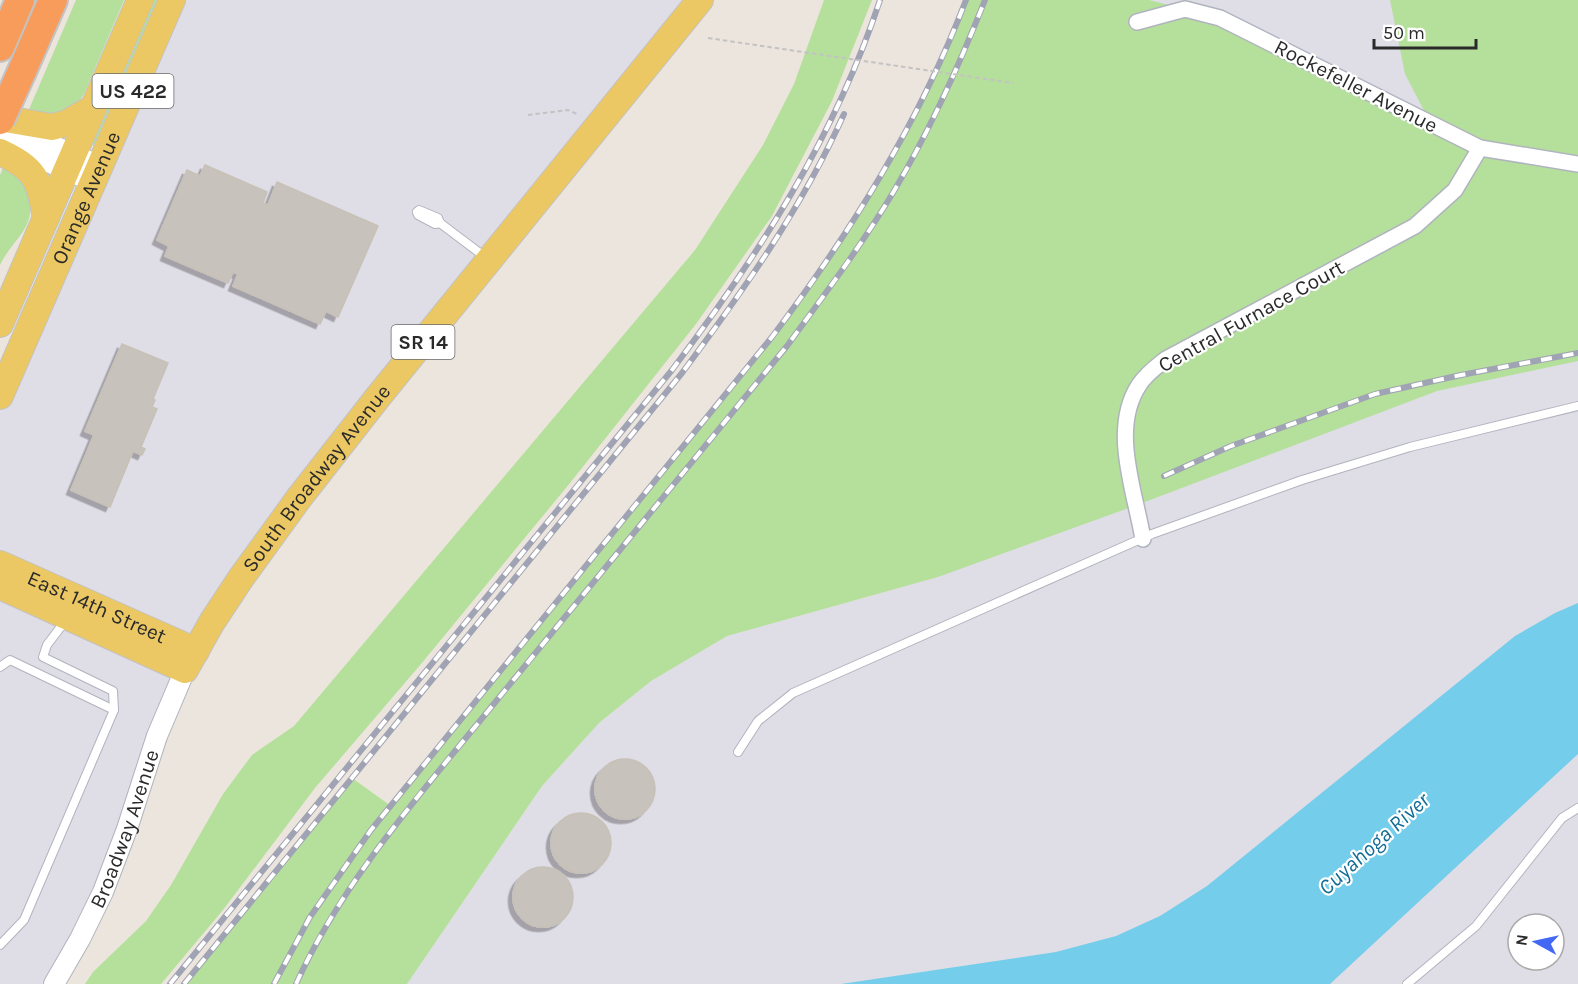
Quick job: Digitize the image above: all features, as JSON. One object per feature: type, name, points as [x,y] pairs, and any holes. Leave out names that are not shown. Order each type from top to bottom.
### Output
[{"type":"highway","points":[[0,47],[20,0]]},
{"type":"highway","points":[[0,121],[53,0]]},
{"type":"main road","name":"Orange Avenue","points":[[0,324],[140,0]]},
{"type":"main road","name":"Orange Avenue","points":[[0,396],[172,0]]},
{"type":"main road","name":"South Broadway Avenue","points":[[190,660],[241,578],[299,498],[700,0]]},
{"type":"main road","points":[[0,121],[52,127],[67,123],[93,108]]},
{"type":"main road","points":[[0,152],[22,163],[33,173],[40,189],[46,218]]},
{"type":"main road","name":"East 14th Street","points":[[0,564],[190,660]]},
{"type":"main road","name":"East 14th Street","points":[[0,586],[68,617],[190,660]]},
{"type":"street","name":"Rockefeller Avenue","points":[[1137,22],[1185,9],[1220,18],[1480,148],[1578,164]]},
{"type":"street","points":[[0,121],[70,162],[97,174]]},
{"type":"street","points":[[0,141],[70,162]]},
{"type":"street","name":"Central Furnace Court","points":[[1143,538],[1125,451],[1125,435],[1131,403],[1139,386],[1150,372],[1166,359],[1415,226],[1455,190],[1480,148]]},
{"type":"street","name":"Broadway Avenue","points":[[54,984],[103,892],[127,829],[157,736],[190,660]]},
{"type":"lane","points":[[440,223],[489,260]]},
{"type":"lane","points":[[738,752],[758,721],[793,693],[1143,538],[1302,480],[1410,447],[1578,406]]},
{"type":"lane","points":[[0,945],[24,920],[114,710],[113,691],[43,657],[47,645],[68,617]]},
{"type":"lane","points":[[0,667],[10,660],[114,710]]},
{"type":"lane","points":[[1407,984],[1476,926],[1562,818],[1578,808]]},
{"type":"path","points":[[708,38],[1013,83]]},
{"type":"path","points":[[528,115],[568,110],[577,114]]},
{"type":"shaded area","points":[[172,0],[700,0],[241,578],[147,766],[54,984],[0,984],[0,396]]},
{"type":"shaded area","points":[[1063,0],[1578,0],[1578,984],[407,984],[542,786],[599,723],[651,681],[727,636],[938,577]]},
{"type":"green space","points":[[76,0],[124,0],[84,94],[77,103],[59,115],[27,114]]},
{"type":"green space","points":[[153,0],[160,0],[95,146],[92,145],[92,141]]},
{"type":"green space","points":[[824,0],[872,0],[832,101],[772,216],[696,324],[570,483],[315,788],[223,910],[161,984],[85,984],[93,972],[146,921],[171,885],[223,794],[252,755],[294,726],[695,250],[763,145],[794,84]]},
{"type":"green space","points":[[966,0],[1149,0],[1220,18],[1430,122],[1405,74],[1390,0],[1578,0],[1578,361],[1437,391],[1137,505],[938,577],[727,636],[651,681],[599,723],[542,786],[407,984],[184,984],[352,778],[391,806],[772,337],[856,217],[881,175],[927,90]]},
{"type":"green space","points":[[4,166],[24,186],[30,202],[30,211],[24,230],[0,265],[0,175]]},
{"type":"water","name":"Cuyahoga River","points":[[1578,603],[1578,754],[1330,984],[841,984],[1056,952],[1116,936],[1160,916],[1207,886],[1515,636],[1555,613]]},
{"type":"building","points":[[205,165],[267,192],[263,203],[268,205],[277,182],[378,226],[338,317],[326,311],[320,324],[233,286],[238,274],[233,272],[228,283],[165,256],[169,246],[157,240],[187,170],[200,176]]},
{"type":"building","points":[[122,344],[168,363],[153,399],[155,400],[152,407],[157,409],[141,447],[145,449],[142,455],[133,451],[110,507],[71,490],[94,435],[85,431]]},
{"type":"building","points":[[619,759],[631,759],[642,764],[650,772],[655,789],[653,801],[642,814],[631,819],[619,819],[608,814],[600,806],[595,795],[595,783],[600,772],[608,764]]},
{"type":"building","points":[[575,813],[587,813],[598,818],[606,826],[611,843],[609,855],[598,868],[587,873],[575,873],[564,868],[556,860],[551,849],[551,837],[556,826],[564,818]]},
{"type":"building","points":[[537,867],[549,867],[560,872],[568,880],[573,897],[571,909],[560,922],[549,927],[537,927],[526,922],[518,914],[513,903],[513,891],[518,880],[526,872]]},
{"type":"railway","points":[[170,984],[672,370],[704,327],[764,239],[817,147],[841,100],[880,0]]},
{"type":"railway","points":[[274,984],[310,917],[371,830],[772,337],[801,297],[856,217],[905,133],[927,90],[966,0]]},
{"type":"railway","points":[[296,984],[337,908],[387,836],[787,346],[842,270],[882,211],[920,145],[985,0]]},
{"type":"railway","points":[[184,984],[682,373],[770,248],[810,183],[844,114]]},
{"type":"railway","points":[[1164,476],[1231,446],[1375,394],[1578,353]]}]
